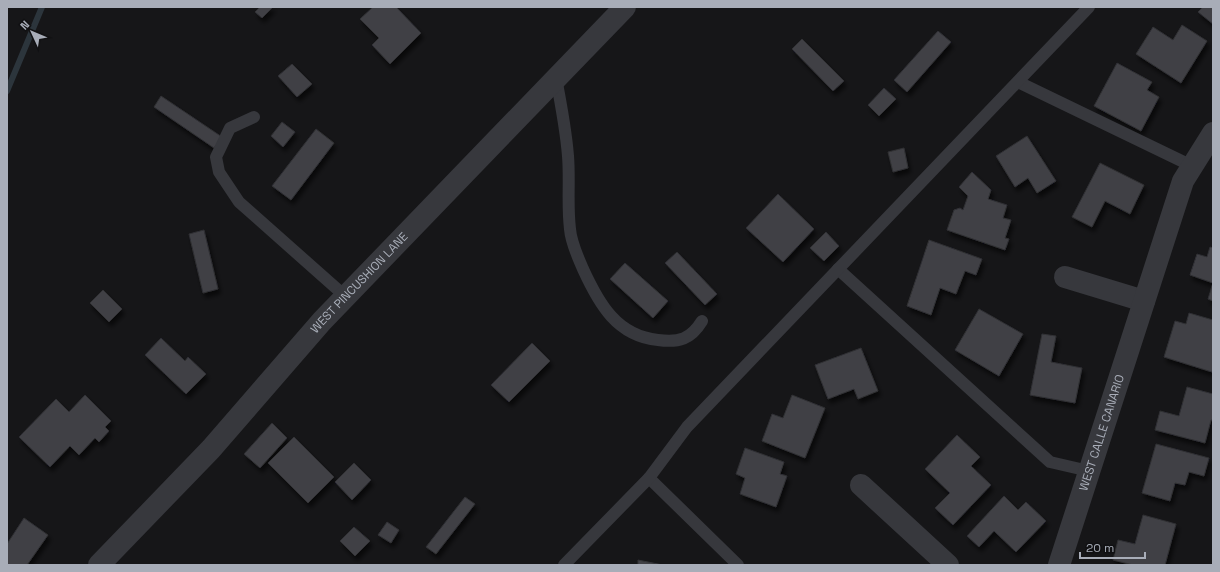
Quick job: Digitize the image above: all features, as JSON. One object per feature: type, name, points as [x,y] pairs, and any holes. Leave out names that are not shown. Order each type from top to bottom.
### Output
[{"type":"street","name":"WEST PINCUSHION LANE","points":[[99,565],[211,448],[345,296],[625,7]]},
{"type":"street","name":"WEST CALLE CANARIO","points":[[1059,565],[1183,181],[1213,133]]},
{"type":"street","points":[[1065,277],[1144,301]]},
{"type":"street","points":[[861,485],[948,565]]},
{"type":"lane","points":[[564,565],[649,478],[687,427],[1090,7]]},
{"type":"lane","points":[[556,78],[564,115],[568,158],[570,230],[576,253],[594,293],[604,309],[614,320],[632,333],[648,339],[666,341],[683,339],[696,331],[702,321]]},
{"type":"lane","points":[[1018,82],[1192,166]]},
{"type":"lane","points":[[254,116],[230,128],[216,157],[219,172],[239,202],[345,296]]},
{"type":"lane","points":[[838,269],[1050,462],[1090,471]]},
{"type":"lane","points":[[649,478],[738,565]]},
{"type":"building","points":[[260,7],[273,7],[262,18],[255,12]]},
{"type":"building","points":[[373,7],[396,7],[421,33],[390,64],[372,45],[379,38],[360,19]]},
{"type":"building","points":[[1203,7],[1213,7],[1213,24],[1198,12]]},
{"type":"building","points":[[1182,25],[1207,41],[1181,83],[1136,54],[1153,27],[1173,40]]},
{"type":"building","points":[[938,31],[951,42],[907,92],[894,80]]},
{"type":"building","points":[[802,39],[844,81],[833,91],[792,49]]},
{"type":"building","points":[[1117,63],[1152,82],[1147,90],[1159,97],[1141,131],[1094,106]]},
{"type":"building","points":[[292,64],[312,84],[297,97],[278,76]]},
{"type":"building","points":[[884,88],[896,99],[879,116],[868,105]]},
{"type":"building","points":[[161,96],[222,137],[214,148],[154,107]]},
{"type":"building","points":[[282,122],[295,132],[283,147],[271,136]]},
{"type":"building","points":[[316,129],[334,143],[291,200],[272,186]]},
{"type":"building","points":[[1027,136],[1056,181],[1037,193],[1028,178],[1015,187],[996,156]]},
{"type":"building","points":[[904,148],[908,168],[893,172],[888,152]]},
{"type":"building","points":[[1100,163],[1144,185],[1130,214],[1105,201],[1092,227],[1072,217]]},
{"type":"building","points":[[972,172],[991,190],[988,199],[1007,205],[1003,218],[1011,220],[1005,238],[1009,239],[1005,250],[947,230],[954,210],[960,208],[963,210],[968,196],[959,187]]},
{"type":"building","points":[[778,194],[814,229],[783,262],[746,228]]},
{"type":"building","points":[[204,230],[218,289],[203,293],[189,234]]},
{"type":"building","points":[[826,232],[839,246],[824,261],[810,248]]},
{"type":"building","points":[[929,240],[982,259],[976,275],[965,271],[956,294],[940,288],[931,315],[907,306]]},
{"type":"building","points":[[1210,247],[1213,248],[1213,283],[1190,275],[1197,254],[1207,257]]},
{"type":"building","points":[[677,252],[717,294],[705,305],[665,263]]},
{"type":"building","points":[[625,263],[668,301],[653,318],[610,279]]},
{"type":"building","points":[[1213,283],[1213,301],[1208,299]]},
{"type":"building","points":[[103,290],[122,309],[109,322],[90,303]]},
{"type":"building","points":[[979,309],[1023,334],[999,376],[955,350]]},
{"type":"building","points":[[1189,313],[1213,320],[1212,372],[1164,357],[1175,321],[1186,324]]},
{"type":"building","points":[[1042,334],[1056,336],[1051,362],[1082,368],[1075,403],[1030,395]]},
{"type":"building","points":[[161,338],[185,361],[188,357],[206,374],[186,394],[145,355]]},
{"type":"building","points":[[532,343],[550,361],[509,402],[491,385]]},
{"type":"building","points":[[861,348],[878,391],[858,399],[854,389],[828,399],[815,365]]},
{"type":"building","points":[[1187,387],[1213,394],[1213,420],[1211,420],[1205,443],[1155,430],[1160,411],[1179,416]]},
{"type":"building","points":[[85,395],[111,421],[105,427],[109,431],[99,442],[95,438],[79,455],[70,446],[50,467],[19,437],[56,399],[69,412]]},
{"type":"building","points":[[792,395],[825,408],[805,458],[762,441],[772,414],[783,418]]},
{"type":"building","points":[[272,423],[287,438],[260,468],[244,454]]},
{"type":"building","points":[[957,435],[980,457],[971,466],[991,485],[953,525],[935,508],[950,493],[925,469]]},
{"type":"building","points":[[294,437],[334,477],[308,503],[268,463]]},
{"type":"building","points":[[1156,444],[1209,458],[1204,476],[1189,472],[1185,485],[1175,483],[1170,501],[1142,493]]},
{"type":"building","points":[[745,448],[784,462],[780,474],[787,476],[776,507],[740,494],[745,478],[736,474]]},
{"type":"building","points":[[354,463],[371,480],[352,500],[335,482]]},
{"type":"building","points":[[1004,496],[1018,510],[1026,502],[1046,521],[1016,552],[994,531],[979,547],[967,536]]},
{"type":"building","points":[[465,497],[475,504],[436,554],[426,547]]},
{"type":"building","points":[[1143,515],[1176,524],[1165,565],[1133,565],[1113,560],[1118,540],[1135,544]]},
{"type":"building","points":[[24,518],[48,535],[27,565],[7,565],[7,544]]},
{"type":"building","points":[[387,522],[399,530],[391,543],[378,535]]},
{"type":"building","points":[[354,527],[370,541],[355,556],[340,541]]},
{"type":"building","points":[[638,560],[663,565],[638,565]]},
{"type":"waterway","points":[[7,91],[42,7]]}]
